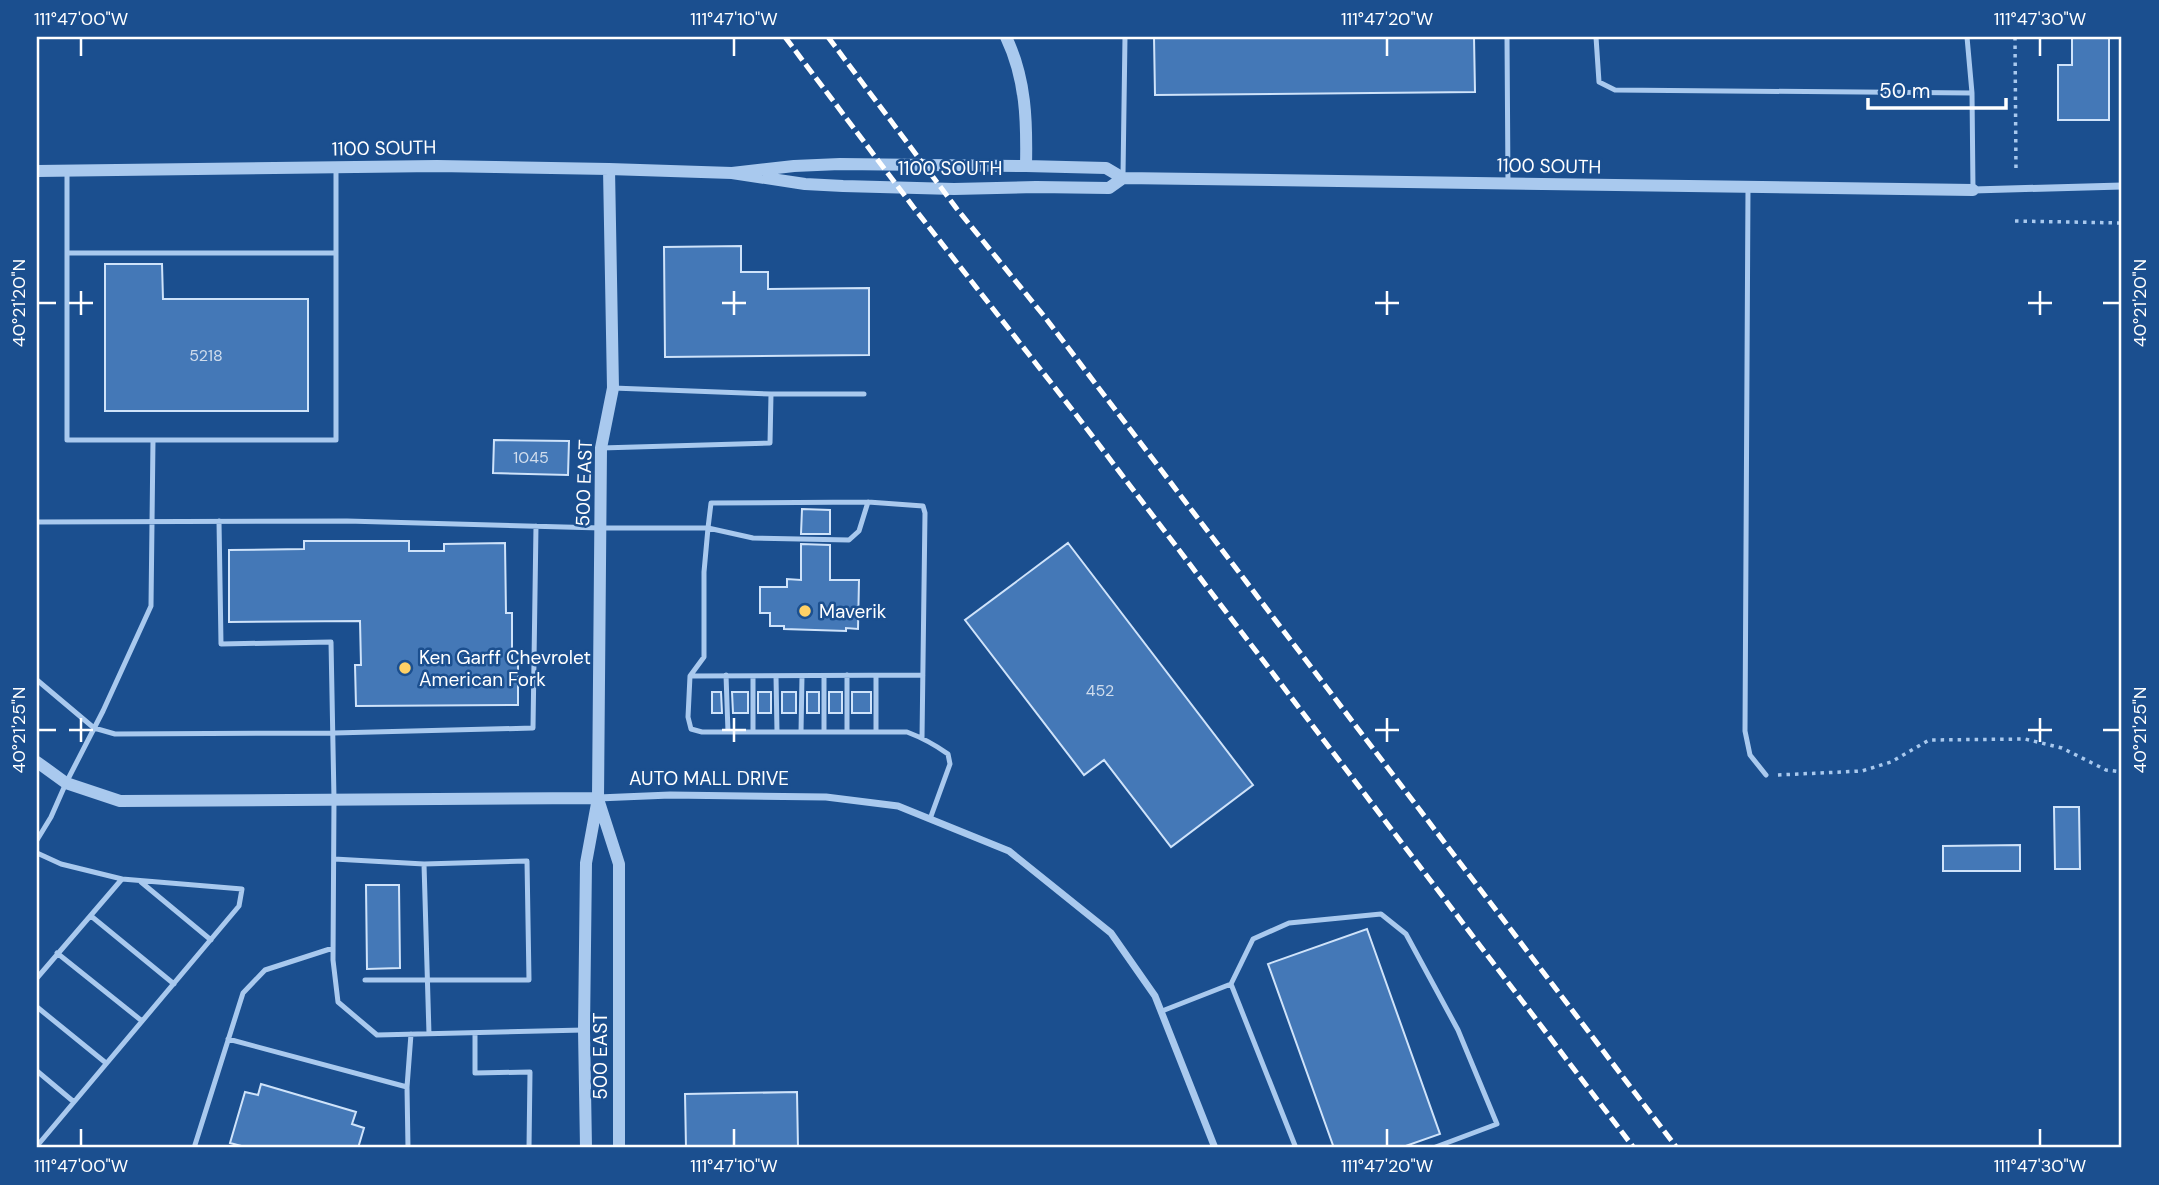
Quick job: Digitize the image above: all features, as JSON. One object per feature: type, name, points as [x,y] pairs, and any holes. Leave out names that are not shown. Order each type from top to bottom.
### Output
[{"type":"street","points":[[1006,37],[1015,58],[1024,93],[1027,116],[1026,166]]},
{"type":"street","name":"1100 SOUTH","points":[[732,173],[840,164],[1106,167],[1123,178],[1973,190]]},
{"type":"street","name":"1100 SOUTH","points":[[37,172],[437,166],[610,169],[732,173],[805,184],[954,189],[1109,188],[1123,178]]},
{"type":"street","name":"500 EAST","points":[[586,1148],[586,863],[598,798],[601,447],[613,388],[610,169]]},
{"type":"street","points":[[1973,190],[2015,191],[2122,186]]},
{"type":"street","name":"AUTO MALL DRIVE","points":[[37,762],[66,783],[120,801],[598,798],[670,795],[826,797],[898,806],[1009,851],[1111,933],[1156,996],[1215,1148]]},
{"type":"street","name":"500 EAST","points":[[598,798],[619,864],[619,1148]]},
{"type":"lane","points":[[1123,178],[1125,37]]},
{"type":"lane","points":[[1507,37],[1508,185]]},
{"type":"lane","points":[[1596,37],[1599,82],[1615,90],[1972,93]]},
{"type":"lane","points":[[1967,37],[1972,93],[1973,190]]},
{"type":"lane","points":[[67,171],[67,440],[336,440],[336,168]]},
{"type":"lane","points":[[1748,188],[1745,731],[1750,755],[1766,775]]},
{"type":"lane","points":[[67,253],[336,253]]},
{"type":"lane","points":[[613,388],[771,394],[864,394]]},
{"type":"lane","points":[[601,447],[770,443],[771,394]]},
{"type":"lane","points":[[37,839],[51,817],[150,606],[153,440]]},
{"type":"lane","points":[[37,522],[347,521],[708,528],[753,538],[849,540],[859,531],[868,502]]},
{"type":"lane","points":[[922,738],[926,513],[923,506],[868,502],[711,503],[704,572],[704,657],[690,676],[688,717],[691,729],[702,732],[907,732],[922,738],[930,741],[948,754],[950,764],[930,819]]},
{"type":"lane","points":[[219,521],[221,644],[331,642],[334,733],[333,948],[338,1002],[377,1035],[584,1030]]},
{"type":"lane","points":[[37,680],[94,727],[115,734],[334,733],[533,728],[536,526]]},
{"type":"lane","points":[[726,675],[727,732]]},
{"type":"lane","points":[[847,675],[847,732]]},
{"type":"lane","points":[[690,676],[923,675]]},
{"type":"lane","points":[[753,676],[753,732]]},
{"type":"lane","points":[[776,676],[777,732]]},
{"type":"lane","points":[[801,732],[802,676]]},
{"type":"lane","points":[[824,676],[824,732]]},
{"type":"lane","points":[[876,676],[876,732]]},
{"type":"lane","points":[[37,853],[61,864],[122,879],[242,890],[239,906],[37,1146]]},
{"type":"lane","points":[[334,859],[424,864],[527,861],[529,979],[365,979]]},
{"type":"lane","points":[[424,864],[429,1034]]},
{"type":"lane","points":[[37,978],[122,879]]},
{"type":"lane","points":[[139,881],[211,940]]},
{"type":"lane","points":[[1161,1011],[1231,984],[1253,939],[1289,923],[1381,914],[1406,934],[1458,1030],[1497,1124],[1433,1148]]},
{"type":"lane","points":[[91,916],[174,984]]},
{"type":"lane","points":[[194,1148],[243,993],[265,970],[333,948]]},
{"type":"lane","points":[[57,953],[142,1021]]},
{"type":"lane","points":[[1231,984],[1296,1148]]},
{"type":"lane","points":[[37,1007],[106,1063]]},
{"type":"lane","points":[[475,1033],[475,1073],[530,1072],[529,1148]]},
{"type":"lane","points":[[408,1148],[407,1087],[411,1034]]},
{"type":"lane","points":[[228,1039],[407,1087]]},
{"type":"lane","points":[[37,1071],[74,1102]]},
{"type":"lane","points":[[37,1134],[43,1139]]},
{"type":"path","points":[[2015,37],[2016,172]]},
{"type":"path","points":[[2015,221],[2122,223]]},
{"type":"path","points":[[1766,775],[1862,771],[1891,762],[1929,740],[2025,739],[2062,748],[2106,770],[2122,772]]},
{"type":"building","points":[[1154,37],[1474,37],[1475,92],[1155,95]]},
{"type":"building","points":[[2072,37],[2109,37],[2109,120],[2058,120],[2058,65],[2072,65]]},
{"type":"building","points":[[741,246],[741,272],[768,272],[768,289],[869,288],[869,355],[665,357],[664,247]]},
{"type":"building","points":[[105,264],[162,264],[163,299],[308,299],[308,411],[105,411]]},
{"type":"building","points":[[494,440],[569,441],[568,475],[493,473]]},
{"type":"building","points":[[802,509],[830,510],[830,534],[801,534]]},
{"type":"building","points":[[304,541],[409,541],[409,551],[444,551],[444,544],[505,543],[506,613],[512,613],[512,664],[518,664],[518,705],[356,706],[355,665],[361,665],[360,621],[229,622],[229,550],[304,549]]},
{"type":"building","points":[[1068,543],[1253,785],[1171,847],[1104,760],[1084,775],[965,620]]},
{"type":"building","points":[[801,544],[830,545],[830,580],[859,580],[858,629],[784,629],[784,626],[770,626],[770,613],[760,613],[760,587],[787,587],[787,579],[801,580]]},
{"type":"building","points":[[712,692],[721,692],[722,713],[712,713]]},
{"type":"building","points":[[732,692],[748,692],[748,713],[733,713]]},
{"type":"building","points":[[758,692],[771,692],[771,713],[758,713]]},
{"type":"building","points":[[782,692],[796,692],[796,713],[782,713]]},
{"type":"building","points":[[807,692],[819,692],[819,713],[807,713]]},
{"type":"building","points":[[829,692],[842,692],[842,713],[829,713]]},
{"type":"building","points":[[852,692],[871,692],[871,713],[852,713]]},
{"type":"building","points":[[2054,807],[2079,807],[2080,869],[2055,869]]},
{"type":"building","points":[[2020,845],[2020,871],[1943,871],[1943,846]]},
{"type":"building","points":[[366,885],[399,885],[400,968],[367,969]]},
{"type":"building","points":[[1367,929],[1440,1134],[1400,1148],[1334,1148],[1268,964]]},
{"type":"building","points":[[261,1084],[356,1112],[352,1124],[364,1128],[358,1148],[249,1148],[230,1143],[245,1092],[258,1095]]},
{"type":"building","points":[[797,1092],[798,1148],[686,1148],[685,1094]]},
{"type":"railway","points":[[785,37],[1634,1148]]},
{"type":"railway","points":[[828,37],[957,209],[1044,316],[1677,1148]]},
{"type":"place","name":"Maverik","points":[[805,611]]},
{"type":"place","name":"Ken Garff Chevrolet American Fork","points":[[405,668]]}]
